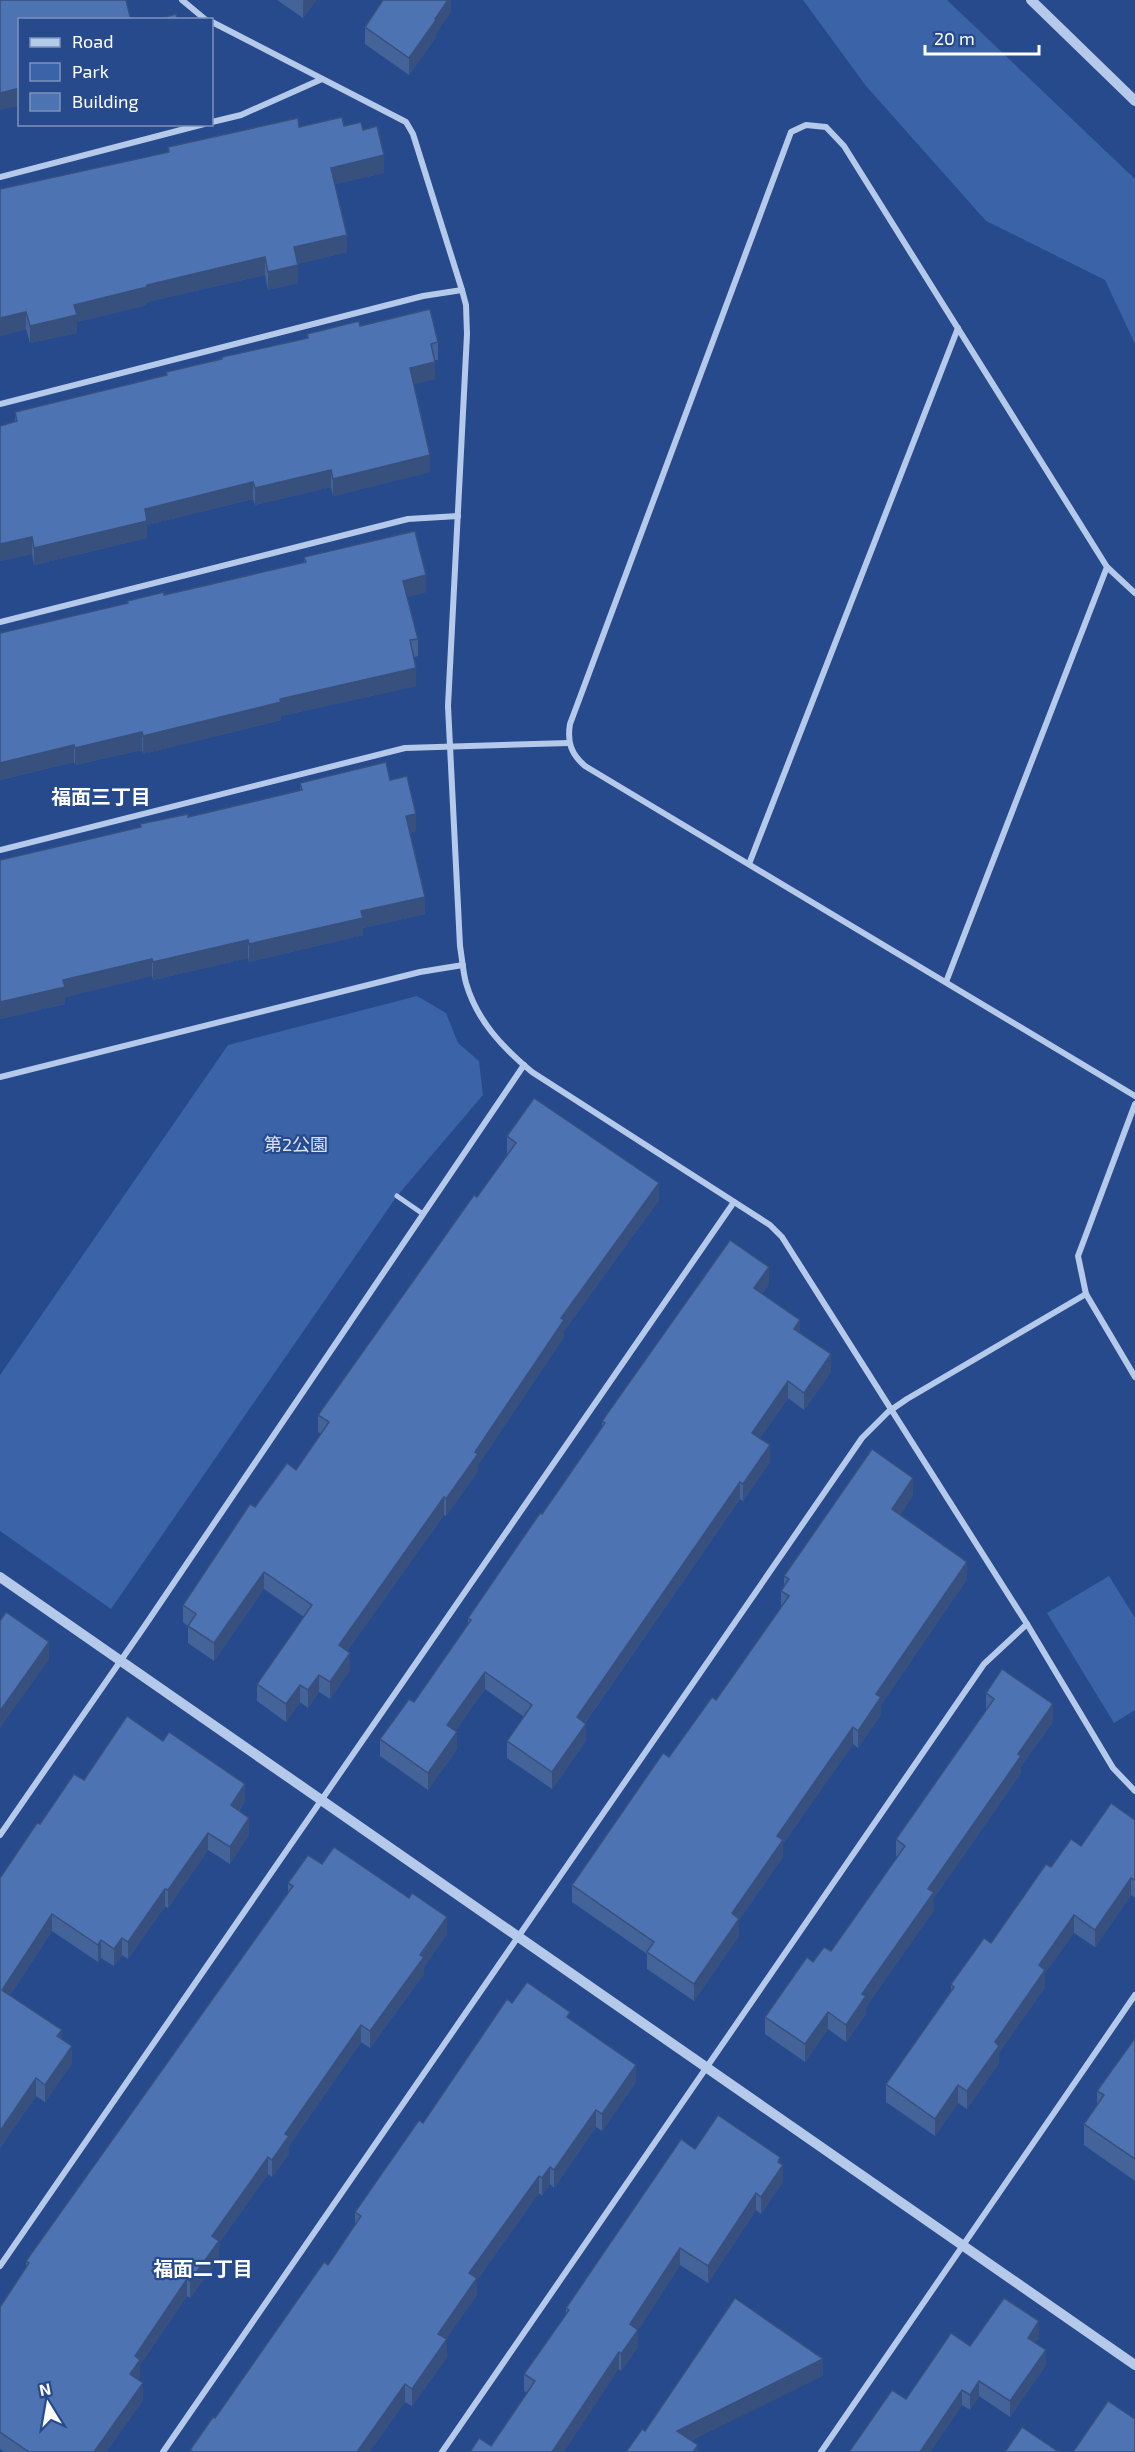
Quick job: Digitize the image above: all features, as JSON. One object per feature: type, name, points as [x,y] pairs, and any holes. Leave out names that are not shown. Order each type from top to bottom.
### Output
[{"type":"street","points":[[182,0],[204,18]]},
{"type":"street","points":[[1031,0],[1135,101]]},
{"type":"street","points":[[213,23],[399,118],[410,128],[462,290],[468,320],[448,706],[460,946],[466,983],[481,1017],[503,1047],[525,1065],[770,1226],[782,1237],[1027,1623],[1113,1768],[1135,1791]]},
{"type":"street","points":[[213,122],[241,115],[322,79]]},
{"type":"street","points":[[1135,593],[1107,567],[844,147],[826,127],[806,125],[790,132],[570,724],[569,743],[576,758],[585,766],[1135,1096]]},
{"type":"street","points":[[0,177],[196,126]]},
{"type":"street","points":[[0,404],[423,296],[462,290]]},
{"type":"street","points":[[749,864],[958,328]]},
{"type":"street","points":[[0,622],[408,519],[458,516]]},
{"type":"street","points":[[946,982],[1107,567]]},
{"type":"street","points":[[0,850],[400,749],[569,743]]},
{"type":"street","points":[[0,1077],[420,972],[463,965]]},
{"type":"street","points":[[0,1835],[121,1661],[525,1065]]},
{"type":"street","points":[[1135,1104],[1078,1256],[1086,1294],[1135,1377]]},
{"type":"street","points":[[397,1196],[423,1214]]},
{"type":"street","points":[[0,2266],[734,1202]]},
{"type":"street","points":[[163,2452],[856,1446],[871,1428],[892,1409],[1086,1294]]},
{"type":"street","points":[[0,1577],[1135,2365]]},
{"type":"street","points":[[442,2452],[984,1664],[1027,1623]]},
{"type":"street","points":[[821,2452],[1135,1995]]},
{"type":"green space","points":[[803,0],[947,0],[1135,179],[1135,344],[1105,280],[986,221],[866,86]]},
{"type":"green space","name":"第2公園","points":[[417,996],[446,1013],[458,1043],[479,1061],[483,1095],[397,1196],[111,1609],[0,1531],[0,1375],[228,1045]]},
{"type":"green space","points":[[1109,1576],[1135,1618],[1135,1710],[1114,1723],[1047,1613]]},
{"type":"building","points":[[0,0],[126,0],[130,18],[18,18],[18,88],[0,93]]},
{"type":"building","points":[[383,0],[448,0],[409,58],[365,27]]},
{"type":"building","points":[[176,14],[177,18],[161,18]]},
{"type":"building","points":[[342,117],[344,126],[361,122],[363,130],[377,126],[384,155],[331,168],[347,235],[294,247],[298,265],[268,272],[265,257],[74,305],[77,315],[30,326],[26,312],[0,318],[0,189],[169,152],[168,147],[298,118],[299,127]]},
{"type":"building","points":[[430,309],[438,342],[431,344],[435,362],[410,368],[430,455],[333,479],[331,470],[255,488],[253,482],[145,509],[147,521],[34,548],[32,537],[0,544],[0,426],[17,421],[15,412],[167,375],[166,372],[222,359],[222,357],[308,338],[307,334],[359,321],[360,326]]},
{"type":"building","points":[[415,531],[426,575],[403,581],[418,639],[410,640],[416,668],[280,699],[281,702],[143,736],[142,732],[75,748],[74,745],[0,763],[0,633],[128,603],[127,601],[164,592],[164,595],[306,562],[304,557]]},
{"type":"building","points":[[386,762],[390,780],[407,776],[416,814],[406,816],[425,897],[361,911],[363,918],[249,944],[248,940],[153,962],[152,959],[63,980],[65,987],[0,1002],[0,860],[141,827],[140,824],[188,814],[188,817],[302,790],[300,783]]},
{"type":"building","points":[[534,1098],[659,1183],[561,1318],[564,1320],[475,1452],[478,1454],[446,1499],[444,1497],[339,1645],[350,1653],[330,1682],[319,1675],[308,1690],[300,1685],[286,1704],[257,1684],[312,1605],[264,1572],[214,1643],[188,1626],[196,1614],[183,1605],[250,1504],[255,1507],[287,1463],[296,1470],[329,1422],[318,1415],[474,1195],[477,1197],[516,1143],[507,1136]]},
{"type":"building","points":[[730,1240],[769,1267],[754,1288],[800,1320],[794,1329],[831,1354],[804,1393],[788,1381],[752,1433],[770,1445],[743,1484],[740,1482],[577,1717],[586,1724],[552,1772],[507,1741],[532,1705],[485,1672],[447,1725],[457,1732],[428,1773],[380,1739],[409,1699],[414,1702],[471,1620],[468,1618],[605,1423],[602,1421]]},
{"type":"building","points":[[872,1449],[913,1478],[892,1509],[967,1562],[876,1694],[881,1697],[858,1731],[853,1727],[777,1836],[783,1840],[732,1913],[739,1919],[694,1984],[647,1952],[654,1942],[572,1885],[663,1753],[669,1757],[712,1697],[716,1700],[789,1596],[781,1591],[789,1579],[784,1576]]},
{"type":"building","points":[[6,1612],[49,1642],[0,1711],[0,1621]]},
{"type":"building","points":[[1002,1669],[1053,1704],[1018,1754],[1021,1756],[928,1889],[934,1892],[862,1994],[866,1996],[846,2025],[828,2012],[805,2044],[765,2017],[807,1957],[813,1962],[824,1947],[831,1951],[905,1846],[896,1839],[994,1699],[986,1693]]},
{"type":"building","points":[[127,1716],[163,1741],[169,1732],[245,1784],[231,1805],[249,1818],[230,1847],[208,1833],[128,1942],[122,1938],[114,1949],[101,1940],[98,1945],[52,1914],[2,1990],[62,2030],[57,2036],[72,2046],[45,2085],[36,2078],[0,2131],[0,1878],[74,1774],[84,1780]]},
{"type":"building","points":[[1111,1803],[1135,1820],[1135,1880],[1131,1878],[1095,1930],[1074,1915],[1039,1965],[1045,1970],[995,2042],[999,2046],[967,2091],[958,2085],[935,2119],[886,2084],[954,1987],[951,1984],[984,1938],[991,1943],[1046,1864],[1051,1867],[1071,1839],[1081,1846]]},
{"type":"building","points":[[334,1847],[409,1898],[412,1893],[447,1917],[420,1955],[424,1957],[370,2031],[361,2025],[285,2134],[289,2136],[272,2160],[268,2157],[212,2236],[219,2241],[190,2281],[187,2279],[135,2356],[140,2360],[130,2374],[143,2383],[94,2452],[29,2452],[0,2432],[0,2307],[29,2263],[26,2261],[293,1886],[288,1883],[308,1855],[322,1864]]},
{"type":"building","points":[[527,1982],[570,2012],[567,2017],[636,2065],[602,2114],[596,2110],[554,2170],[550,2167],[542,2178],[539,2176],[469,2273],[477,2278],[438,2334],[447,2339],[412,2389],[405,2384],[357,2452],[193,2452],[190,2450],[324,2262],[328,2265],[361,2216],[355,2212],[419,2120],[423,2123],[507,1999],[512,2003]]},
{"type":"building","points":[[1135,2038],[1135,2159],[1084,2124],[1104,2095],[1097,2091]]},
{"type":"building","points":[[718,2115],[780,2157],[778,2162],[783,2165],[761,2197],[756,2193],[708,2266],[680,2248],[630,2324],[638,2330],[621,2354],[619,2352],[552,2452],[470,2452],[479,2438],[491,2446],[535,2381],[524,2374],[569,2310],[566,2308],[681,2139],[695,2149]]},
{"type":"building","points":[[735,2298],[823,2359],[677,2431],[698,2445],[693,2452],[626,2452],[642,2429],[645,2431]]},
{"type":"building","points":[[1004,2298],[1039,2321],[1028,2338],[1046,2350],[1010,2401],[979,2381],[970,2395],[962,2390],[920,2452],[849,2452],[892,2390],[906,2399],[951,2333],[970,2346]]},
{"type":"building","points":[[1108,2401],[1135,2419],[1135,2452],[1073,2452]]},
{"type":"building","points":[[1022,2427],[1059,2452],[1005,2452]]},
{"type":"district","name":"福面三丁目","points":[[101,797]]},
{"type":"district","name":"福面二丁目","points":[[203,2269]]}]
